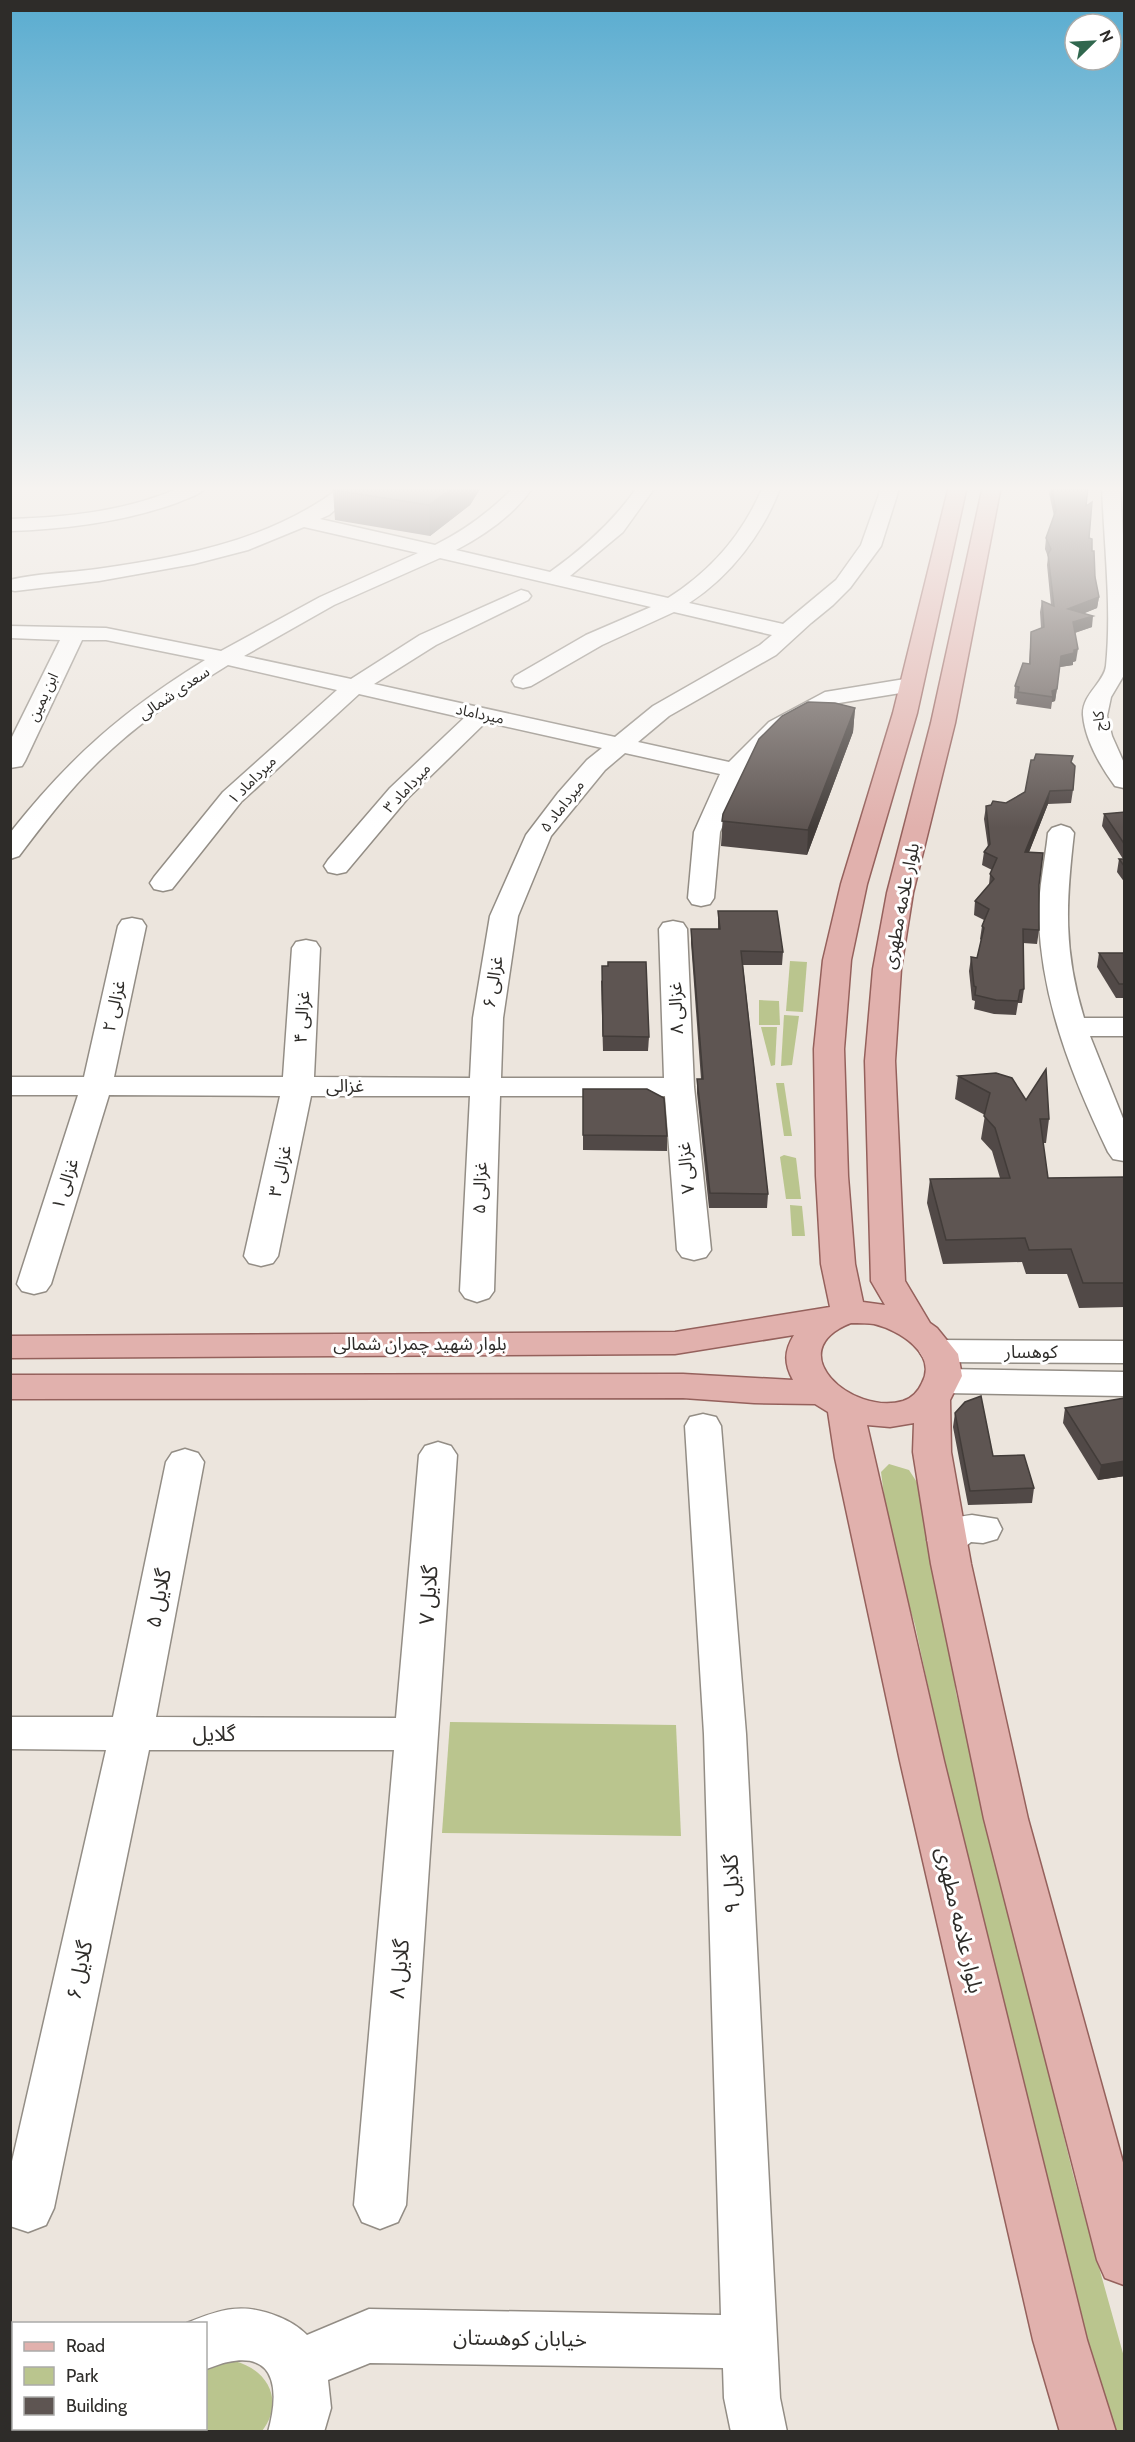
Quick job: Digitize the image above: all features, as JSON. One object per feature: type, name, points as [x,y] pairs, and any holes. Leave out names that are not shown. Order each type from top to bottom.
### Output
[{"type":"main road","points":[[838,1315],[838,1264],[832,1176],[830,1049],[837,960],[854,884],[909,697],[932,600]]},
{"type":"main road","name":"بلوار علامه مطهری","points":[[932,1365],[888,1281],[880,1061],[887,969],[900,893],[943,723],[968,600]]},
{"type":"main road","points":[[834,1400],[811,1381],[802,1362],[805,1346],[811,1333],[838,1315],[871,1312],[893,1317],[932,1365],[932,1452],[965,1534],[1006,1819],[1125,2260]]},
{"type":"main road","name":"بلوار شهید چمران شمالی","points":[[10,1347],[675,1343],[838,1315]]},
{"type":"main road","points":[[675,1343],[696,1350],[707,1363],[706,1370],[701,1377],[682,1386]]},
{"type":"main road","points":[[10,1387],[682,1386],[834,1400],[879,1415],[911,1412],[932,1365]]},
{"type":"main road","name":"بلوار علامه مطهری","points":[[834,1400],[854,1458],[925,1773],[1060,2340],[1088,2432]]},
{"type":"street","name":"سعدی شمالی","points":[[10,851],[50,798],[102,746],[163,697],[330,600]]},
{"type":"street","name":"میرداماد ۱","points":[[163,884],[232,797],[354,687],[428,640],[513,600]]},
{"type":"street","points":[[648,600],[789,632]]},
{"type":"street","points":[[523,681],[592,641],[678,600]]},
{"type":"street","name":"میرداماد ۵","points":[[518,880],[539,835],[596,765],[661,711],[768,650],[825,600]]},
{"type":"street","points":[[1117,600],[1121,666]]},
{"type":"street","name":"میرداماد","points":[[10,632],[106,634],[151,642],[734,770]]},
{"type":"street","name":"ابن یمین","points":[[13,761],[74,633]]},
{"type":"street","name":"کاج","points":[[1121,666],[1107,684],[1095,709],[1100,738],[1116,773],[1125,781]]},
{"type":"street","points":[[701,898],[707,832],[723,817],[734,770],[777,727],[833,697],[909,697]]},
{"type":"street","name":"میرداماد ۳","points":[[337,866],[399,793],[481,714]]},
{"type":"street","points":[[1061,833],[1053,919],[1066,1011],[1099,1103],[1125,1152]]},
{"type":"street","name":"غزالی ۶","points":[[484,1086],[488,1018],[495,967],[504,916],[518,880]]},
{"type":"street","name":"غزالی ۲","points":[[97,1085],[132,926]]},
{"type":"street","name":"غزالی ۸","points":[[673,929],[679,1087]]},
{"type":"street","name":"غزالی ۴","points":[[298,1085],[306,948]]},
{"type":"street","points":[[1072,1027],[1125,1027]]},
{"type":"street","name":"غزالی ۱","points":[[34,1284],[97,1085]]},
{"type":"street","name":"غزالی ۳","points":[[261,1256],[298,1085]]},
{"type":"street","name":"غزالی","points":[[10,1086],[679,1087]]},
{"type":"street","name":"غزالی ۵","points":[[477,1291],[484,1086]]},
{"type":"street","name":"غزالی ۷","points":[[679,1087],[694,1250]]},
{"type":"street","name":"کوهسار","points":[[932,1365],[1125,1352]]},
{"type":"street","name":"کوهسار","points":[[932,1365],[1125,1384]]},
{"type":"street","name":"گلایل ۹","points":[[703,1426],[725,1734],[752,2397],[759,2432]]},
{"type":"street","name":"گلایل ۷","points":[[418,1734],[438,1455]]},
{"type":"street","name":"گلایل ۵","points":[[131,1733],[185,1462]]},
{"type":"street","name":"گلایل","points":[[10,1732],[418,1734]]},
{"type":"street","name":"گلایل ۶","points":[[28,2208],[131,1733]]},
{"type":"street","name":"گلایل ۸","points":[[380,2205],[418,1734]]},
{"type":"street","points":[[207,2342],[222,2335],[244,2333],[266,2338],[285,2349],[297,2366],[305,2389],[303,2414],[296,2432]]},
{"type":"street","name":"خیابان کوهستان","points":[[297,2366],[369,2336],[750,2342]]},
{"type":"green space","points":[[790,961],[807,962],[803,1012],[786,1011]]},
{"type":"green space","points":[[759,1000],[779,1001],[780,1025],[759,1025]]},
{"type":"green space","points":[[784,1015],[799,1016],[792,1065],[781,1066]]},
{"type":"green space","points":[[761,1027],[777,1027],[775,1065],[771,1066]]},
{"type":"green space","points":[[776,1083],[784,1083],[792,1136],[784,1136]]},
{"type":"green space","points":[[784,1155],[796,1158],[801,1199],[786,1199],[780,1157]]},
{"type":"green space","points":[[790,1205],[802,1206],[805,1236],[792,1236]]},
{"type":"green space","points":[[889,1464],[909,1470],[920,1487],[941,1581],[956,1693],[1073,2174],[1124,2357],[1124,2431],[1105,2431],[959,1832],[915,1625],[890,1543],[881,1472]]},
{"type":"green space","points":[[450,1722],[676,1725],[681,1836],[442,1833]]},
{"type":"green space","points":[[234,2361],[246,2365],[264,2379],[272,2398],[272,2409],[269,2420],[262,2431],[184,2432],[183,2430],[207,2430],[207,2368],[219,2362]]},
{"type":"building","points":[[1053,600],[1091,600],[1068,609],[1093,616],[1073,622],[1078,649],[1074,650],[1074,653],[1061,656],[1057,689],[1052,691],[1053,697],[1018,692],[1019,687],[1015,686],[1023,663],[1030,664],[1031,632],[1044,627],[1042,601],[1054,606]]},
{"type":"building","points":[[808,702],[835,703],[855,708],[808,830],[722,821],[723,814],[759,739],[782,716]]},
{"type":"building","points":[[1036,754],[1073,756],[1071,762],[1075,766],[1073,790],[1050,791],[1025,852],[1043,853],[1039,885],[1039,930],[1023,929],[1024,989],[1020,990],[1018,1001],[996,1000],[975,995],[976,987],[974,986],[971,957],[977,958],[984,928],[982,926],[989,909],[975,901],[994,879],[990,874],[997,858],[984,852],[990,844],[986,806],[991,805],[993,801],[1006,803],[1025,792],[1031,760],[1034,760]]},
{"type":"building","points":[[1125,812],[1125,845],[1104,814]]},
{"type":"building","points":[[1119,859],[1125,859],[1125,867]]},
{"type":"building","points":[[718,911],[777,911],[783,952],[741,951],[768,1194],[710,1193],[697,1079],[703,1079],[691,929],[720,929]]},
{"type":"building","points":[[1099,953],[1125,953],[1125,984],[1119,984]]},
{"type":"building","points":[[608,962],[646,962],[649,1037],[603,1036],[602,966],[608,966]]},
{"type":"building","points":[[1046,1069],[1049,1119],[1040,1119],[1048,1178],[1125,1177],[1125,1283],[1083,1283],[1071,1249],[1029,1250],[1025,1238],[946,1240],[930,1179],[1010,1178],[995,1128],[984,1116],[990,1093],[958,1076],[996,1073],[1012,1078],[1026,1100]]},
{"type":"building","points":[[583,1089],[647,1089],[664,1098],[667,1136],[583,1135]]},
{"type":"building","points":[[981,1396],[993,1456],[1024,1455],[1034,1488],[970,1491],[955,1413],[965,1402]]},
{"type":"building","points":[[1125,1398],[1125,1461],[1101,1465],[1065,1408]]}]
